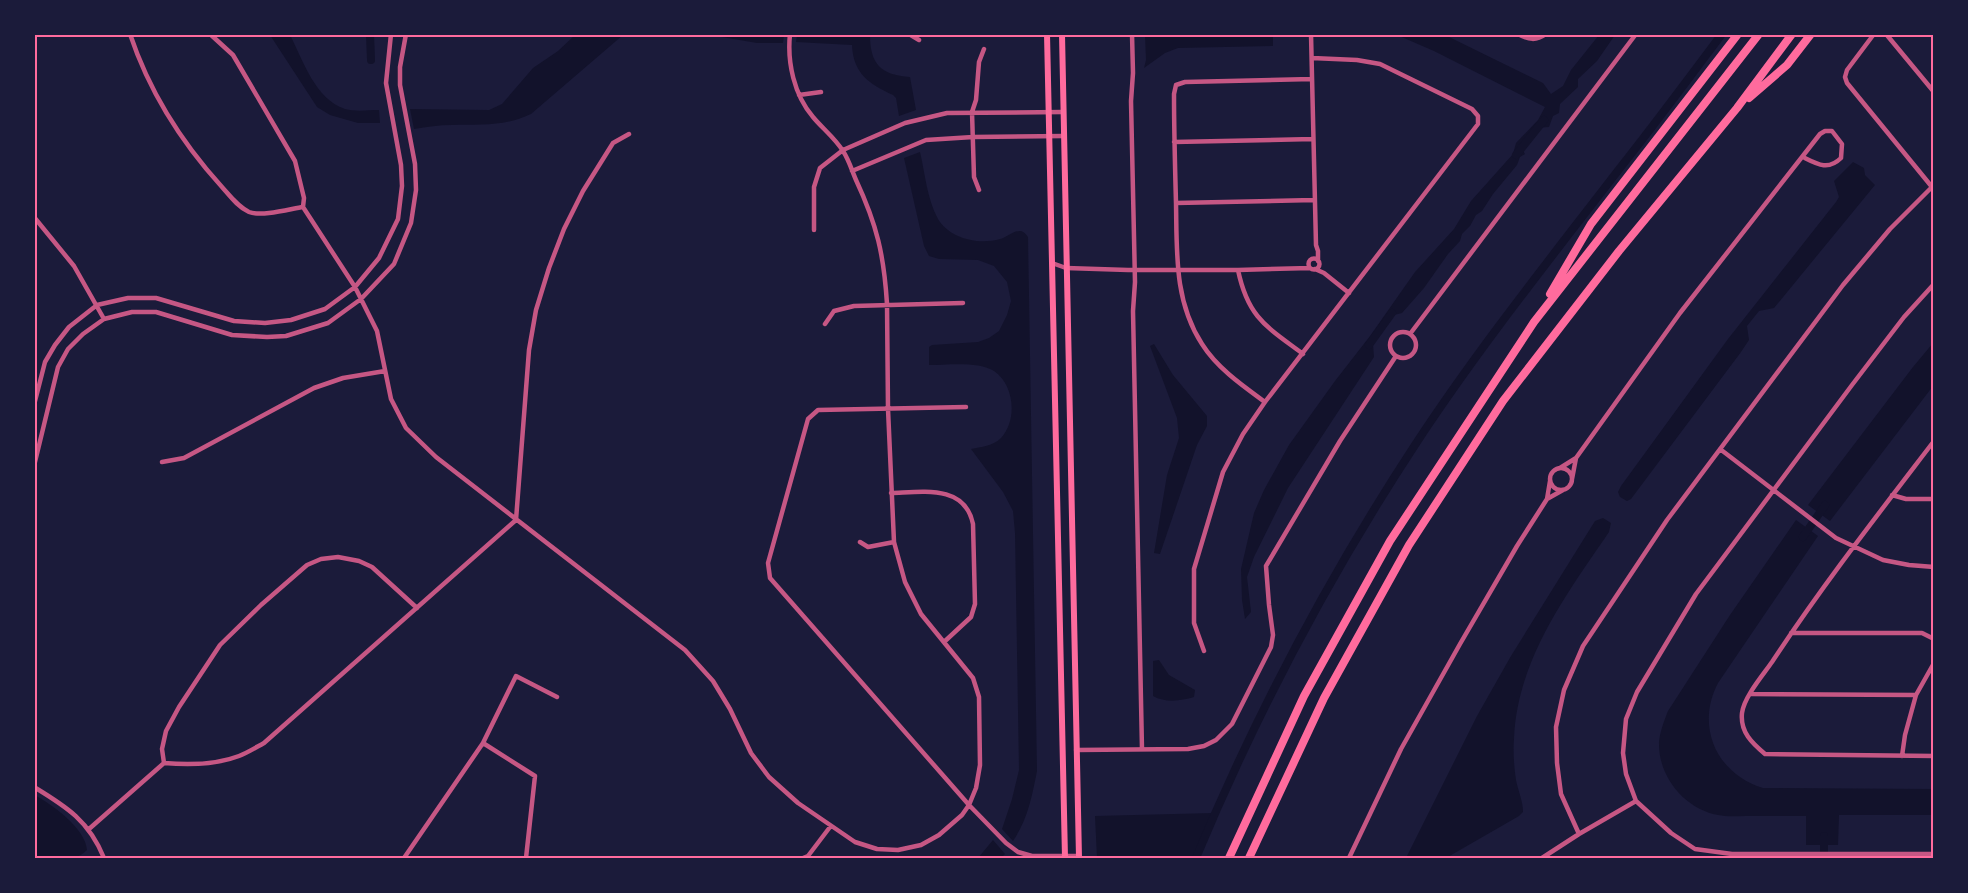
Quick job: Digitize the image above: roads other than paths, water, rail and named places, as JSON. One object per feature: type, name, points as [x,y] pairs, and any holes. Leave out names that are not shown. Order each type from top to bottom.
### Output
[{"type":"highway","points":[[1229,858],[1304,696],[1390,541],[1534,322],[1591,224],[1738,34]]},
{"type":"highway","points":[[1534,322],[1759,34]]},
{"type":"highway","points":[[1249,858],[1324,698],[1409,545],[1503,401],[1619,251],[1737,108],[1792,34]]},
{"type":"highway","points":[[1737,108],[1787,66],[1811,34]]},
{"type":"main road","points":[[1047,34],[1065,857]]},
{"type":"main road","points":[[1062,34],[1078,857]]},
{"type":"street","points":[[130,34],[159,102],[199,162],[238,204],[250,212],[264,213],[303,207]]},
{"type":"street","points":[[210,34],[233,56],[295,161],[304,198],[303,207],[356,287],[377,331],[391,399],[406,428],[436,457],[685,650],[713,681],[730,709],[751,753],[769,777],[798,803],[855,842],[877,849],[898,850],[921,845],[939,835],[962,815],[969,805],[976,788],[980,765],[979,697],[973,678],[921,614],[904,582],[894,542],[888,409],[887,304],[879,239],[871,213],[843,150],[811,115],[799,95],[792,75],[790,34]]},
{"type":"street","points":[[34,405],[45,362],[54,345],[69,327],[97,305],[128,298],[156,298],[234,321],[265,323],[291,320],[325,309],[356,287],[379,258],[398,219],[402,186],[401,165],[386,83],[391,34]]},
{"type":"street","points":[[34,466],[58,368],[68,349],[83,334],[104,319],[132,312],[156,312],[232,334],[286,336],[328,323],[361,299],[394,264],[411,224],[416,190],[416,164],[400,85],[400,67],[406,34]]},
{"type":"street","points":[[909,34],[919,40]]},
{"type":"street","points":[[1132,34],[1133,311],[1142,749]]},
{"type":"street","points":[[1311,34],[1316,245],[1319,263],[1324,273]]},
{"type":"street","points":[[1518,34],[1536,40],[1546,34]]},
{"type":"street","points":[[1410,334],[1636,34]]},
{"type":"street","points":[[1579,834],[1562,794],[1557,763],[1556,727],[1564,690],[1583,646],[1666,520],[1843,285],[1890,229],[1933,186],[1847,83],[1845,77],[1847,70],[1874,34]]},
{"type":"street","points":[[1886,34],[1934,92]]},
{"type":"street","points":[[979,190],[974,177],[972,112],[976,100],[979,62],[984,49]]},
{"type":"street","points":[[1204,651],[1194,623],[1194,569],[1224,472],[1243,434],[1478,124],[1478,116],[1472,109],[1380,64],[1357,60],[1312,58]]},
{"type":"street","points":[[1265,402],[1223,369],[1203,347],[1191,327],[1182,301],[1177,271],[1174,94],[1176,86],[1185,82],[1312,79]]},
{"type":"street","points":[[799,95],[821,92]]},
{"type":"street","points":[[814,230],[814,187],[820,168],[843,150],[905,123],[947,113],[1063,112]]},
{"type":"street","points":[[1349,858],[1401,749],[1511,555],[1547,499],[1553,471],[1576,458],[1680,314],[1803,157],[1825,130],[1832,131],[1842,144],[1841,158],[1830,166],[1818,165],[1803,157]]},
{"type":"street","points":[[89,829],[164,763],[184,765],[214,762],[238,757],[264,743],[516,520],[529,350],[536,310],[564,229],[583,191],[614,143],[630,134]]},
{"type":"street","points":[[852,171],[927,140],[973,136],[1064,136]]},
{"type":"street","points":[[1174,142],[1313,139]]},
{"type":"street","points":[[1176,202],[1314,200]]},
{"type":"street","points":[[34,217],[74,266],[104,319]]},
{"type":"street","points":[[1311,265],[1316,245]]},
{"type":"street","points":[[1052,263],[1066,268],[1177,271],[1296,268],[1319,263]]},
{"type":"street","points":[[1311,265],[1319,263]]},
{"type":"street","points":[[1311,265],[1349,293]]},
{"type":"street","points":[[1238,270],[1242,292],[1254,313],[1265,325],[1303,354]]},
{"type":"street","points":[[1934,284],[1904,316],[1696,594],[1637,692],[1626,719],[1623,753],[1626,774],[1636,801],[1671,833],[1695,849],[1772,856],[1806,853],[1874,856],[1934,854]]},
{"type":"street","points":[[825,324],[834,311],[854,306],[963,303]]},
{"type":"street","points":[[1401,332],[1410,334],[1415,340],[1414,352],[1404,358],[1396,356],[1390,349],[1390,340],[1401,332]]},
{"type":"street","points":[[1076,750],[1188,749],[1204,746],[1216,740],[1232,724],[1271,647],[1273,635],[1266,566],[1340,441],[1396,356]]},
{"type":"street","points":[[162,462],[184,458],[314,388],[343,378],[385,371]]},
{"type":"street","points":[[966,407],[818,410],[808,419],[768,563],[770,578],[969,805],[1006,843],[1018,852],[1032,856],[1078,857]]},
{"type":"street","points":[[1934,441],[1790,633],[1750,694],[1742,712],[1744,731],[1750,741],[1765,754],[1934,756]]},
{"type":"street","points":[[1720,448],[1836,538],[1883,560],[1934,567]]},
{"type":"street","points":[[1547,499],[1570,486],[1576,458]]},
{"type":"street","points":[[1560,468],[1567,470],[1572,479]]},
{"type":"street","points":[[1550,482],[1557,490],[1564,490]]},
{"type":"street","points":[[891,493],[939,492],[953,496],[965,505],[971,515],[975,604],[971,617],[944,642]]},
{"type":"street","points":[[1892,495],[1906,499],[1934,499]]},
{"type":"street","points":[[860,542],[868,546],[894,542]]},
{"type":"street","points":[[164,763],[162,749],[166,731],[220,645],[307,565],[338,557],[359,561],[372,567],[417,608]]},
{"type":"street","points":[[1790,633],[1922,633],[1934,639]]},
{"type":"street","points":[[1902,756],[1916,695],[1934,663]]},
{"type":"street","points":[[407,858],[483,743],[516,676],[557,697]]},
{"type":"street","points":[[1750,694],[1916,695]]},
{"type":"street","points":[[483,743],[535,776],[526,858]]},
{"type":"street","points":[[34,787],[65,806],[89,829],[104,858]]},
{"type":"street","points":[[1543,858],[1636,801]]},
{"type":"street","points":[[802,858],[808,856],[830,827]]},
{"type":"waterway","points":[[370,34],[371,60]]},
{"type":"waterway","points":[[1196,858],[1243,751],[1269,699],[1324,595],[1383,494],[1489,339],[1722,34]]},
{"type":"waterway","points":[[1516,155],[1544,120]]},
{"type":"waterway","points":[[1369,345],[1392,313]]},
{"type":"waterway","points":[[1803,537],[1825,505]]},
{"type":"waterway","points":[[1824,836],[1824,858]]}]
